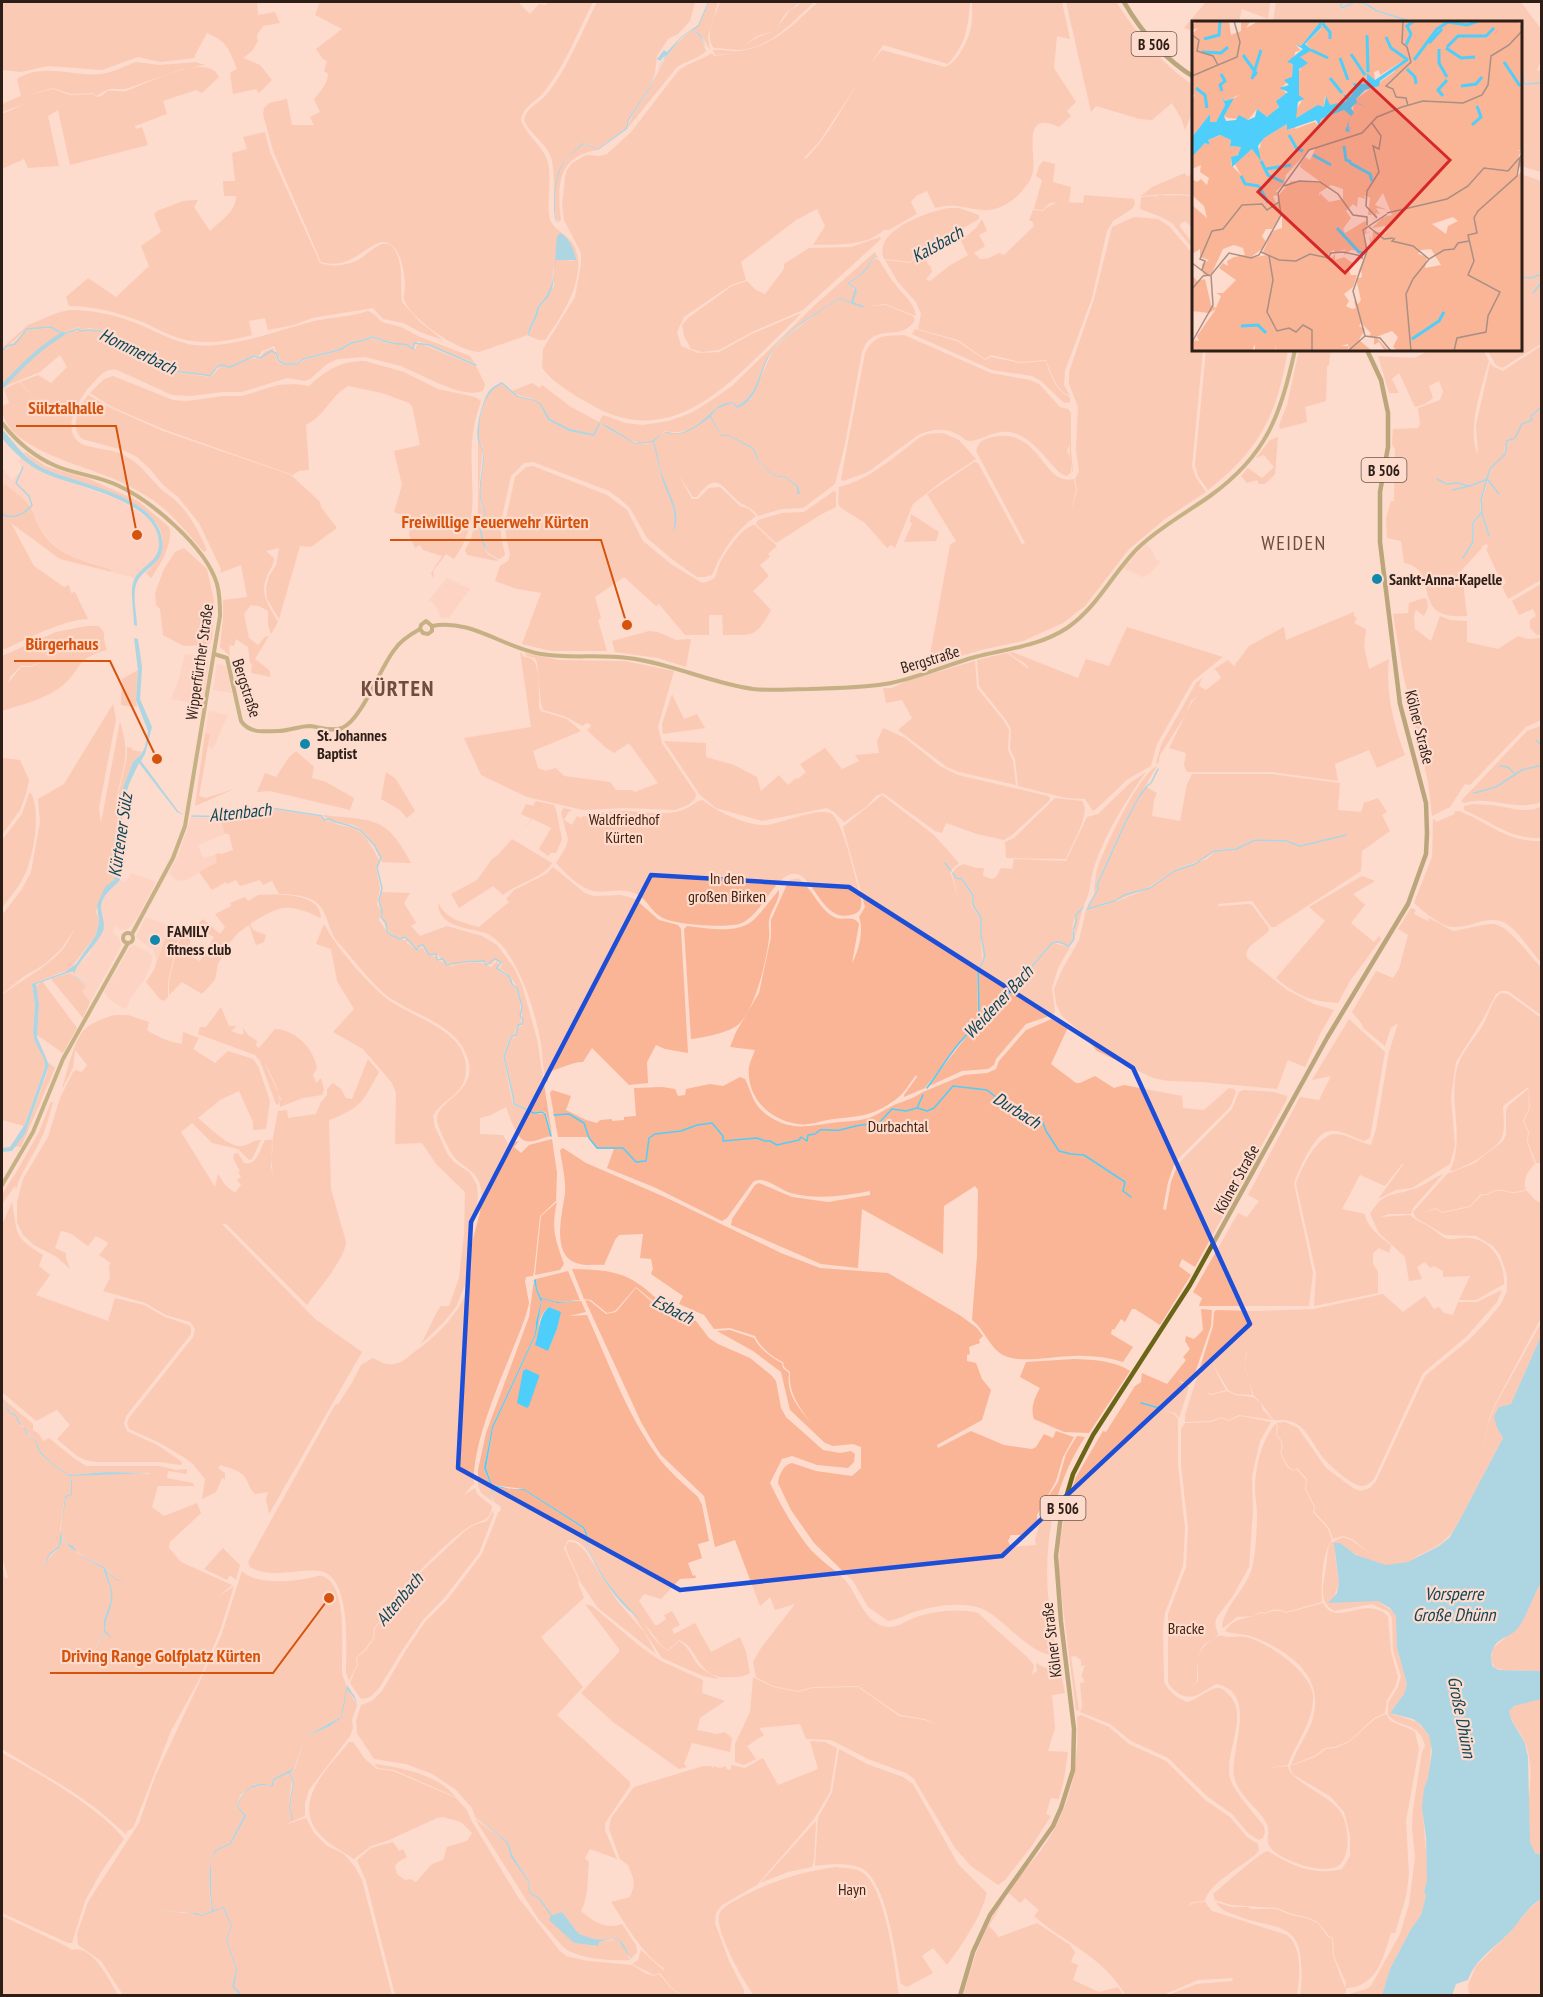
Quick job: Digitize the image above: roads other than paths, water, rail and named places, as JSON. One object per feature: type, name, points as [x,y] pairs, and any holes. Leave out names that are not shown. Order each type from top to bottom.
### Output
[{"type":"main road","name":"B 506","points":[[1124,2],[1151,40],[1166,56],[1192,76]]},
{"type":"main road","name":"Bergstraße","points":[[214,654],[227,658],[241,721],[248,729],[288,731],[306,726],[336,729],[344,727],[353,719],[395,649],[407,637],[420,629],[421,624],[425,621],[432,626],[460,626],[541,654],[637,659],[739,686],[763,690],[860,687],[890,683],[975,657],[1034,643],[1070,626],[1095,602],[1121,566],[1139,547],[1217,490],[1246,465],[1259,449],[1276,418],[1295,351]]},
{"type":"main road","name":"Kölner Straße","points":[[960,1995],[981,1932],[999,1901],[1053,1826],[1073,1770],[1074,1729],[1061,1622],[1056,1556],[1061,1515],[1073,1474],[1093,1435],[1190,1285],[1338,1019],[1408,904],[1418,882],[1426,854],[1426,804],[1400,704],[1380,542],[1379,510],[1388,447],[1388,413],[1380,380],[1367,351]]},
{"type":"main road","name":"Wipperfürther Straße","points":[[2,423],[25,448],[56,466],[101,478],[140,497],[160,513],[196,549],[213,574],[220,599],[220,616],[214,654],[181,840],[132,934]]},
{"type":"main road","name":"Bergstraße","points":[[420,629],[423,633],[428,634],[432,631],[432,626]]},
{"type":"main road","points":[[2,1185],[33,1132],[63,1059],[128,943],[133,941],[132,934],[127,933],[123,940],[128,943]]},
{"type":"water","points":[[709,2],[699,26],[693,30],[701,35],[706,48],[700,36],[692,30],[681,38],[663,61],[666,54],[660,61],[657,59],[664,50],[667,52],[681,37],[698,25]]},
{"type":"water","points":[[657,72],[651,87],[629,120],[627,129],[598,150],[584,144],[563,164],[556,188],[557,223],[554,212],[554,196],[558,173],[562,164],[571,154],[583,143],[598,149],[626,128],[628,119],[650,87]]},
{"type":"water","points":[[560,233],[571,244],[576,260],[556,260],[553,286],[545,302],[539,307],[529,336],[529,331],[537,307],[549,292],[552,283],[557,236]]},
{"type":"water","points":[[872,258],[879,260],[872,259],[868,268],[858,278],[849,283],[856,288],[857,291],[853,302],[866,307],[840,299],[804,322],[779,343],[768,357],[751,398],[737,408],[732,403],[716,409],[711,416],[721,435],[729,435],[754,448],[759,461],[774,475],[786,477],[798,486],[800,494],[797,494],[797,487],[786,478],[774,476],[758,461],[753,449],[729,436],[721,436],[710,417],[686,432],[677,434],[662,433],[683,432],[697,425],[719,406],[733,402],[737,406],[745,401],[755,388],[768,356],[780,341],[804,320],[840,298],[851,302],[855,289],[847,283],[858,277]]},
{"type":"water","points":[[502,382],[518,396],[535,400],[541,404],[550,419],[570,429],[593,434],[599,423],[635,443],[653,441],[661,434],[654,442],[675,511],[676,525],[673,532],[673,507],[662,479],[653,442],[635,444],[600,424],[594,436],[569,431],[548,420],[540,405],[535,401],[517,397],[502,384],[486,399],[479,429],[482,448],[477,435],[482,406],[490,390]]},
{"type":"water","points":[[2,429],[25,455],[41,467],[129,500],[145,511],[156,523],[162,539],[161,553],[136,585],[137,626],[134,625],[132,588],[135,578],[158,550],[159,543],[155,528],[145,515],[130,505],[44,473],[32,466],[2,438]]},
{"type":"water","points":[[482,448],[484,458],[481,499],[486,513],[480,525],[489,553],[486,550],[482,542],[479,524],[485,513],[480,499]]},
{"type":"water","name":"Kürtener Sülz","points":[[134,638],[138,639],[142,667],[140,699],[152,727],[141,761],[178,811],[184,815],[177,812],[139,763],[125,798],[119,844],[120,880],[102,903],[103,931],[74,974],[73,971],[36,984],[39,1004],[37,1037],[49,1065],[25,1134],[12,1151],[2,1152],[2,1148],[10,1147],[25,1124],[45,1067],[33,1033],[35,1005],[32,984],[65,972],[76,964],[96,935],[99,922],[97,905],[105,887],[114,880],[116,871],[114,839],[120,817],[121,793],[133,762],[145,747],[148,731],[136,700],[138,670]]},
{"type":"water","points":[[536,1279],[541,1298],[557,1302],[581,1301],[557,1303],[542,1299],[536,1334],[493,1428],[486,1468],[492,1485],[509,1489],[493,1487],[492,1501],[491,1486],[484,1468],[492,1427],[535,1334],[541,1302],[536,1290],[534,1280]]},
{"type":"water","points":[[549,1307],[561,1312],[548,1351],[535,1345],[541,1320]]},
{"type":"water","name":"Vorsperre Große Dhünn","points":[[1541,1336],[1541,1582],[1522,1623],[1495,1645],[1491,1658],[1493,1667],[1499,1670],[1541,1671],[1541,1699],[1514,1706],[1509,1711],[1525,1743],[1528,1757],[1530,1842],[1535,1853],[1541,1855],[1541,1899],[1480,1960],[1468,1980],[1456,1984],[1452,1995],[1382,1995],[1390,1969],[1421,1915],[1426,1896],[1424,1891],[1427,1881],[1426,1837],[1422,1808],[1432,1751],[1429,1735],[1420,1724],[1413,1719],[1390,1713],[1404,1694],[1407,1684],[1397,1648],[1396,1616],[1390,1608],[1378,1601],[1328,1603],[1337,1593],[1339,1583],[1334,1543],[1340,1543],[1356,1555],[1386,1565],[1408,1562],[1439,1546],[1449,1538],[1503,1438],[1494,1416],[1499,1407],[1511,1404]]},
{"type":"water","points":[[526,1369],[539,1375],[527,1408],[517,1403],[523,1371]]},
{"type":"water","points":[[2,1401],[10,1412],[16,1415],[23,1426],[19,1424],[15,1416],[9,1413]]},
{"type":"water","points":[[23,1426],[28,1435],[36,1441],[40,1451],[69,1475],[106,1472],[150,1473],[70,1476],[72,1481],[72,1495],[66,1497],[62,1524],[65,1496],[71,1494],[71,1481],[69,1476],[53,1465],[39,1452],[35,1441],[27,1435]]},
{"type":"water","points":[[514,1489],[524,1489],[584,1527],[589,1549],[605,1579],[641,1620],[617,1598],[604,1580],[589,1551],[583,1528],[524,1490]]},
{"type":"water","points":[[61,1529],[62,1538],[67,1544],[62,1539],[60,1547],[50,1555],[41,1572],[49,1554],[59,1546]]},
{"type":"water","points":[[78,1554],[104,1567],[116,1579],[124,1582],[116,1580],[106,1570],[112,1589],[112,1597],[105,1630],[113,1639],[104,1632],[95,1653],[104,1630],[104,1620],[111,1600],[110,1588],[103,1568]]},
{"type":"water","points":[[347,1685],[357,1705],[347,1689],[342,1717],[330,1726],[305,1737],[341,1717]]},
{"type":"water","points":[[305,1737],[294,1769],[290,1772],[294,1781],[290,1807],[293,1820],[289,1807],[293,1781],[289,1773],[274,1780],[273,1786],[270,1787],[267,1785],[257,1786],[245,1793],[238,1806],[246,1816],[231,1844],[216,1851],[212,1860],[215,1850],[230,1843],[244,1816],[237,1806],[245,1791],[254,1785],[265,1784],[271,1786],[273,1779],[294,1768]]},
{"type":"water","points":[[475,1817],[508,1842],[513,1856],[530,1883],[531,1893],[540,1898],[552,1915],[562,1912],[581,1935],[598,1940],[611,1939],[599,1942],[598,1946],[574,1943],[549,1920],[551,1916],[539,1899],[530,1894],[528,1888],[529,1883],[511,1857],[507,1843]]},
{"type":"water","points":[[211,1862],[213,1910],[224,1907],[232,1926],[227,1940],[237,1969],[234,1987],[240,1995],[232,1987],[236,1969],[226,1940],[231,1926],[223,1908],[202,1916],[181,1912],[202,1915],[212,1911],[209,1880]]},
{"type":"water","points":[[613,1939],[618,1940],[622,1943],[631,1959],[619,1941]]},
{"type":"waterway","points":[[1341,4],[1342,8],[1355,2],[1362,3]]},
{"type":"waterway","points":[[1362,2],[1377,11],[1410,21]]},
{"type":"waterway","points":[[1522,73],[1525,84],[1542,83]]},
{"type":"waterway","points":[[1522,277],[1531,278],[1542,274]]},
{"type":"waterway","points":[[1533,293],[1542,281]]},
{"type":"waterway","name":"Hommerbach","points":[[2,352],[7,346],[15,344],[27,329],[51,327],[63,334],[78,329],[106,333],[147,353],[154,361],[165,362],[173,371],[210,376],[221,365],[230,367],[254,356],[260,358],[271,351],[276,353],[279,361],[285,364],[297,364],[303,359],[339,350],[351,343],[371,337],[406,345],[413,349],[414,343],[429,345],[476,365]]},
{"type":"waterway","points":[[3,386],[39,351],[63,334]]},
{"type":"waterway","points":[[1463,558],[1473,542],[1473,523],[1482,512],[1481,500],[1490,469],[1505,454],[1507,441],[1515,438],[1522,424],[1532,420],[1531,416],[1542,406]]},
{"type":"waterway","points":[[2,514],[18,515],[32,505],[29,496],[16,483],[23,467]]},
{"type":"waterway","points":[[1437,479],[1447,484],[1458,483],[1470,486],[1487,479]]},
{"type":"waterway","points":[[1488,480],[1499,494]]},
{"type":"waterway","points":[[1453,490],[1469,486]]},
{"type":"waterway","points":[[1482,512],[1489,536]]},
{"type":"waterway","points":[[1536,740],[1542,746]]},
{"type":"waterway","points":[[1474,793],[1496,787],[1522,770],[1542,765]]},
{"type":"waterway","points":[[1500,766],[1508,767],[1514,773]]},
{"type":"waterway","name":"Weidener Bach","points":[[1088,907],[1098,889],[1097,885],[1125,823],[1158,769]]},
{"type":"waterway","name":"Altenbach","points":[[192,816],[232,817],[265,807],[322,816],[324,820],[329,819],[361,831],[375,846],[381,857],[377,868],[382,888],[379,901],[381,917],[391,935],[400,939],[405,937],[417,950],[423,945],[429,955],[436,954],[437,960],[443,959],[447,965],[484,961],[486,965],[495,959],[501,962],[497,968],[508,976],[517,988],[522,1007],[520,1016],[523,1020],[522,1024],[518,1025],[516,1035],[511,1037],[504,1057],[514,1104],[534,1113],[545,1114],[551,1136]]},
{"type":"waterway","points":[[1087,909],[1150,888],[1174,871],[1195,864],[1214,851],[1236,849],[1255,840],[1286,841],[1300,846],[1346,835]]},
{"type":"waterway","points":[[945,863],[951,871]]},
{"type":"waterway","points":[[953,873],[956,878],[962,879],[973,896],[973,905],[981,918],[985,956],[978,972],[979,1016],[983,1022]]},
{"type":"waterway","name":"Weidener Bach","points":[[1073,930],[1076,915],[1083,907]]},
{"type":"waterway","name":"Weidener Bach","points":[[927,1088],[960,1042],[984,1022],[1052,943],[1059,942],[1069,946],[1074,939],[1073,932]]},
{"type":"waterway","name":"Durbach","points":[[918,1108],[927,1111],[934,1108],[953,1086],[987,1090],[1011,1109],[1022,1110],[1043,1123],[1059,1151],[1084,1155],[1125,1182],[1123,1191],[1131,1197]]},
{"type":"waterway","name":"Weidener Bach","points":[[554,1115],[569,1114],[584,1123],[589,1138],[597,1148],[623,1148],[636,1162],[646,1161],[649,1138],[655,1134],[681,1131],[697,1125],[712,1123],[723,1136],[723,1141],[757,1138],[777,1145],[799,1140],[801,1137],[807,1141],[808,1135],[820,1130],[840,1130],[878,1124],[892,1109],[906,1111],[917,1108],[923,1095]]},
{"type":"waterway","points":[[1141,1403],[1163,1409]]},
{"type":"place","name":"Sülztalhalle","points":[[137,535]]},
{"type":"place","name":"Sankt-Anna-Kapelle","points":[[1377,579]]},
{"type":"place","name":"Freiwillige Feuerwehr Kürten","points":[[627,625]]},
{"type":"place","name":"St. Johannes Baptist","points":[[305,744]]},
{"type":"place","name":"Bürgerhaus","points":[[157,759]]},
{"type":"place","name":"FAMILY fitness club","points":[[155,940]]},
{"type":"place","name":"Driving Range Golfplatz Kürten","points":[[329,1598]]},
{"type":"district","name":"WEIDEN","points":[[1294,543]]},
{"type":"district","name":"KÜRTEN","points":[[398,688]]},
{"type":"water label","name":"Kalsbach","points":[[937,244]]},
{"type":"water label","name":"Esbach","points":[[673,1309]]},
{"type":"water label","name":"Große Dhünn","points":[[1462,1717]]},
{"type":"park label","name":"Waldfriedhof Kürten","points":[[624,828]]},
{"type":"park label","name":"In den großen Birken","points":[[727,887]]},
{"type":"park label","name":"Durbachtal","points":[[898,1126]]},
{"type":"park label","name":"Bracke","points":[[1186,1628]]},
{"type":"park label","name":"Hayn","points":[[852,1889]]}]
